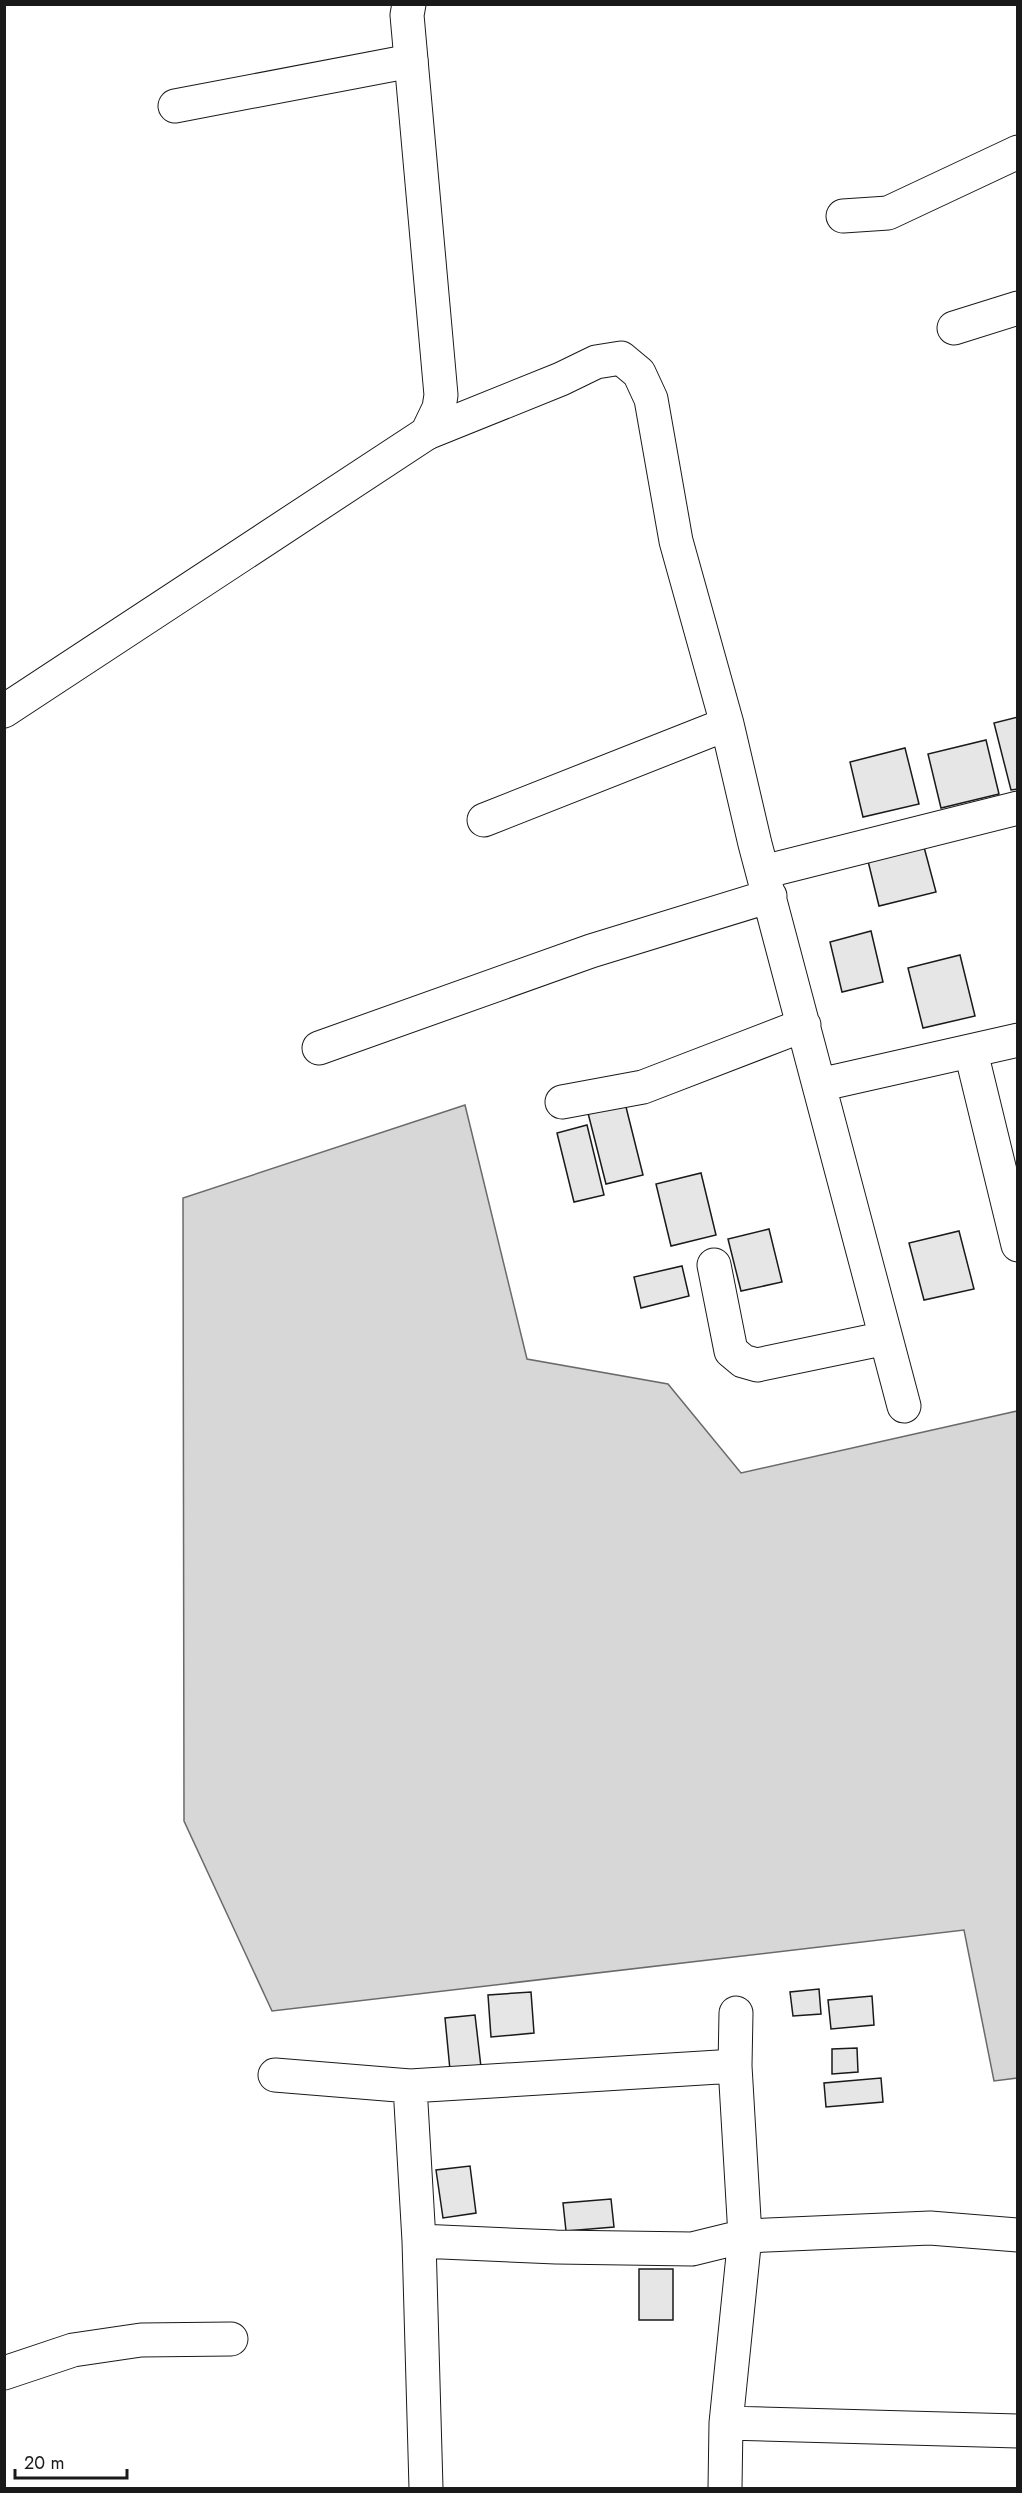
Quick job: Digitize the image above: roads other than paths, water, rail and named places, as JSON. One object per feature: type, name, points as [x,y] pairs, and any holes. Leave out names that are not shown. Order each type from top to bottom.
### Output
[{"type":"street","points":[[409,4],[407,15],[441,395],[439,408],[427,433]]},
{"type":"street","points":[[175,106],[411,61]]},
{"type":"street","points":[[843,216],[888,213],[1017,152]]},
{"type":"street","points":[[954,328],[1017,308]]},
{"type":"street","points":[[4,711],[427,433],[561,379],[596,362],[621,358],[639,373],[651,399],[676,541],[727,724],[766,884],[904,1406]]},
{"type":"street","points":[[484,820],[727,724]]},
{"type":"street","points":[[319,1048],[591,951],[766,884],[1017,808]]},
{"type":"street","points":[[562,1102],[643,1087],[804,1025]]},
{"type":"street","points":[[819,1085],[1017,1040]]},
{"type":"street","points":[[970,1052],[1017,1245]]},
{"type":"street","points":[[714,1265],[731,1351],[743,1361],[757,1365],[886,1338]]},
{"type":"street","points":[[725,2488],[726,2423],[745,2236],[735,2066],[736,2013]]},
{"type":"street","points":[[275,2074],[410,2086],[735,2066]]},
{"type":"street","points":[[410,2086],[420,2241],[426,2488]]},
{"type":"street","points":[[420,2241],[556,2247],[692,2249],[745,2236],[930,2228],[1017,2235]]},
{"type":"street","points":[[4,2373],[73,2349],[141,2340],[231,2339]]},
{"type":"street","points":[[726,2423],[1017,2431]]}]
